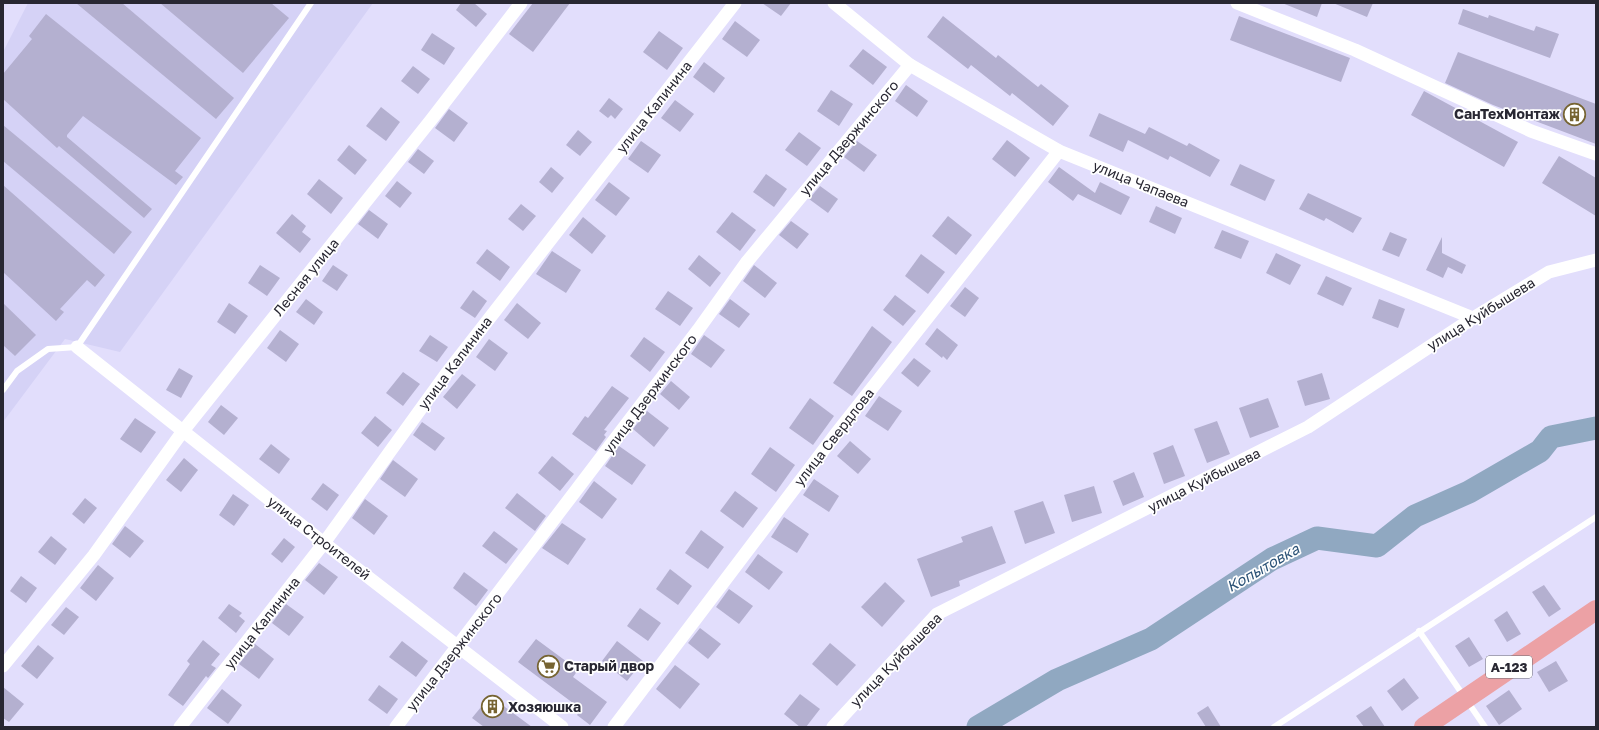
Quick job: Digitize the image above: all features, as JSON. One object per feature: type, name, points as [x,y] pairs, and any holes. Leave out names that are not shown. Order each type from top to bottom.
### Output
[{"type":"main road","name":"А-123","points":[[1424,727],[1596,610]]},
{"type":"street","name":"Лесная улица","points":[[3,666],[94,555],[183,431],[431,120],[521,3]]},
{"type":"street","name":"улица Калинина","points":[[180,727],[324,543],[446,374],[736,3]]},
{"type":"street","name":"улица Чапаева","points":[[834,3],[910,65],[1059,151],[1473,318]]},
{"type":"street","points":[[1237,3],[1355,50],[1531,131],[1596,154]]},
{"type":"street","name":"улица Дзержинского","points":[[396,727],[698,330],[746,263],[910,65]]},
{"type":"street","name":"улица Свердлова","points":[[614,727],[834,435],[1059,151]]},
{"type":"street","name":"улица Куйбышева","points":[[833,727],[937,614],[1308,427],[1473,318],[1549,272],[1596,260]]},
{"type":"street","name":"улица Строителей","points":[[77,347],[324,543],[562,727]]},
{"type":"lane","points":[[3,390],[17,371],[48,349],[77,347],[311,3]]},
{"type":"lane","points":[[1274,727],[1419,631],[1596,517]]},
{"type":"lane","points":[[1419,631],[1485,727]]},
{"type":"shaded area","points":[[28,3],[373,3],[120,352],[65,339],[3,422],[3,52]]},
{"type":"building","points":[[76,3],[122,3],[234,98],[216,119]]},
{"type":"building","points":[[160,3],[271,3],[289,18],[243,73]]},
{"type":"building","points":[[461,3],[474,3],[487,14],[476,27],[456,10]]},
{"type":"building","points":[[533,3],[570,3],[533,52],[509,34]]},
{"type":"building","points":[[762,3],[791,3],[781,16]]},
{"type":"building","points":[[1282,3],[1322,3],[1317,17]]},
{"type":"building","points":[[1333,3],[1373,3],[1367,17]]},
{"type":"building","points":[[1463,9],[1488,18],[1489,15],[1534,31],[1536,26],[1559,34],[1550,58],[1458,24]]},
{"type":"building","points":[[46,14],[201,138],[175,171],[183,177],[176,185],[83,116],[67,135],[67,137],[152,209],[144,218],[59,146],[57,148],[3,99],[3,74],[32,39],[29,36]]},
{"type":"building","points":[[943,16],[996,58],[998,55],[1038,87],[1041,84],[1069,106],[1053,126],[1012,93],[1010,96],[971,65],[968,69],[927,37]]},
{"type":"building","points":[[1239,16],[1350,58],[1341,82],[1230,40]]},
{"type":"building","points":[[735,21],[760,40],[747,57],[722,39]]},
{"type":"building","points":[[659,31],[683,48],[667,70],[643,52]]},
{"type":"building","points":[[432,33],[455,48],[444,65],[421,50]]},
{"type":"building","points":[[863,49],[887,67],[873,85],[849,66]]},
{"type":"building","points":[[1458,52],[1596,104],[1596,144],[1493,105],[1445,83]]},
{"type":"building","points":[[704,62],[725,78],[714,93],[693,77]]},
{"type":"building","points":[[413,66],[430,79],[418,94],[401,81]]},
{"type":"building","points":[[906,85],[928,101],[917,117],[895,101]]},
{"type":"building","points":[[831,90],[853,104],[839,126],[817,111]]},
{"type":"building","points":[[1424,91],[1518,142],[1504,167],[1411,115]]},
{"type":"building","points":[[609,98],[623,109],[615,119],[611,115],[608,118],[599,111]]},
{"type":"building","points":[[675,100],[694,114],[680,132],[661,118]]},
{"type":"building","points":[[381,107],[400,122],[386,141],[366,126]]},
{"type":"building","points":[[449,109],[468,123],[454,142],[435,128]]},
{"type":"building","points":[[1099,113],[1145,134],[1149,127],[1187,146],[1189,143],[1220,160],[1210,177],[1170,156],[1168,160],[1128,140],[1123,152],[1089,136]]},
{"type":"building","points":[[3,125],[132,232],[114,254],[3,161]]},
{"type":"building","points":[[578,130],[592,142],[580,156],[566,145]]},
{"type":"building","points":[[799,132],[821,148],[807,166],[785,150]]},
{"type":"building","points":[[1007,140],[1030,158],[1015,177],[992,159]]},
{"type":"building","points":[[641,141],[661,155],[648,173],[628,159]]},
{"type":"building","points":[[857,141],[877,155],[864,172],[844,157]]},
{"type":"building","points":[[349,145],[367,160],[355,175],[337,160]]},
{"type":"building","points":[[418,149],[434,161],[424,174],[408,162]]},
{"type":"building","points":[[1559,156],[1596,178],[1596,216],[1542,183]]},
{"type":"building","points":[[1240,164],[1275,180],[1265,201],[1230,185]]},
{"type":"building","points":[[551,167],[564,178],[552,193],[539,182]]},
{"type":"building","points":[[1059,167],[1095,193],[1100,182],[1130,197],[1121,215],[1078,194],[1073,201],[1048,182]]},
{"type":"building","points":[[766,174],[787,189],[774,207],[753,192]]},
{"type":"building","points":[[319,179],[343,198],[331,214],[307,194]]},
{"type":"building","points":[[397,181],[412,193],[400,208],[385,196]]},
{"type":"building","points":[[609,182],[630,198],[616,216],[595,200]]},
{"type":"building","points":[[3,185],[105,275],[95,287],[87,280],[60,309],[64,312],[56,321],[3,272]]},
{"type":"building","points":[[820,186],[838,199],[828,213],[809,199]]},
{"type":"building","points":[[1308,193],[1362,218],[1353,233],[1326,218],[1324,221],[1299,209]]},
{"type":"building","points":[[521,204],[536,216],[523,231],[508,219]]},
{"type":"building","points":[[1156,206],[1182,218],[1175,234],[1149,222]]},
{"type":"building","points":[[369,210],[388,224],[378,239],[358,224]]},
{"type":"building","points":[[732,212],[756,230],[740,251],[716,232]]},
{"type":"building","points":[[292,214],[306,226],[302,232],[311,239],[300,253],[276,233]]},
{"type":"building","points":[[948,216],[972,235],[956,255],[932,236]]},
{"type":"building","points":[[583,217],[606,236],[592,254],[569,235]]},
{"type":"building","points":[[791,221],[809,234],[797,249],[779,235]]},
{"type":"building","points":[[1222,230],[1249,241],[1241,259],[1214,248]]},
{"type":"building","points":[[1390,232],[1407,239],[1399,257],[1382,250]]},
{"type":"building","points":[[1442,237],[1442,253],[1466,265],[1462,274],[1448,267],[1443,278],[1426,270]]},
{"type":"building","points":[[487,249],[510,267],[500,281],[476,263]]},
{"type":"building","points":[[552,251],[581,270],[566,293],[536,274]]},
{"type":"building","points":[[1276,253],[1301,265],[1290,285],[1266,273]]},
{"type":"building","points":[[921,254],[945,272],[928,294],[905,276]]},
{"type":"building","points":[[699,255],[721,273],[710,287],[688,269]]},
{"type":"building","points":[[260,265],[280,278],[267,296],[248,283]]},
{"type":"building","points":[[333,265],[348,275],[337,291],[322,281]]},
{"type":"building","points":[[754,265],[777,283],[765,298],[743,281]]},
{"type":"building","points":[[1326,276],[1352,288],[1343,306],[1317,294]]},
{"type":"building","points":[[965,287],[979,298],[965,317],[950,306]]},
{"type":"building","points":[[473,290],[487,301],[475,318],[460,308]]},
{"type":"building","points":[[668,291],[693,308],[680,326],[655,309]]},
{"type":"building","points":[[895,295],[916,311],[903,326],[883,310]]},
{"type":"building","points":[[306,299],[323,312],[314,325],[296,312]]},
{"type":"building","points":[[730,299],[750,314],[739,328],[719,314]]},
{"type":"building","points":[[1379,299],[1405,309],[1398,328],[1372,318]]},
{"type":"building","points":[[3,303],[36,335],[15,356],[3,345]]},
{"type":"building","points":[[229,303],[248,316],[235,334],[217,322]]},
{"type":"building","points":[[517,303],[541,323],[528,339],[504,320]]},
{"type":"building","points":[[872,326],[892,342],[852,396],[833,383]]},
{"type":"building","points":[[937,328],[958,345],[947,360],[943,356],[942,358],[925,344]]},
{"type":"building","points":[[280,330],[299,344],[286,362],[267,348]]},
{"type":"building","points":[[430,335],[448,347],[437,362],[419,351]]},
{"type":"building","points":[[704,335],[725,350],[711,368],[691,354]]},
{"type":"building","points":[[644,337],[665,352],[650,372],[630,356]]},
{"type":"building","points":[[489,339],[508,353],[495,371],[476,357]]},
{"type":"building","points":[[914,358],[931,371],[918,387],[901,373]]},
{"type":"building","points":[[179,368],[193,376],[181,398],[166,390]]},
{"type":"building","points":[[403,372],[420,384],[403,406],[386,393]]},
{"type":"building","points":[[1322,373],[1330,399],[1305,406],[1297,381]]},
{"type":"building","points":[[462,374],[476,385],[457,409],[443,397]]},
{"type":"building","points":[[671,381],[690,397],[679,410],[660,394]]},
{"type":"building","points":[[612,386],[629,398],[604,430],[607,431],[604,435],[606,437],[596,451],[572,434],[585,416],[588,418]]},
{"type":"building","points":[[879,396],[902,411],[888,431],[865,416]]},
{"type":"building","points":[[810,398],[834,416],[813,445],[789,428]]},
{"type":"building","points":[[1268,398],[1279,427],[1250,438],[1239,408]]},
{"type":"building","points":[[221,405],[238,418],[224,435],[208,422]]},
{"type":"building","points":[[647,411],[669,428],[654,447],[633,429]]},
{"type":"building","points":[[375,416],[392,430],[378,447],[361,433]]},
{"type":"building","points":[[135,418],[156,432],[141,453],[120,439]]},
{"type":"building","points":[[1217,421],[1230,454],[1207,463],[1194,429]]},
{"type":"building","points":[[422,422],[445,438],[435,451],[413,435]]},
{"type":"building","points":[[850,441],[871,459],[858,474],[837,456]]},
{"type":"building","points":[[271,444],[290,459],[279,474],[259,459]]},
{"type":"building","points":[[1173,445],[1185,476],[1164,484],[1153,453]]},
{"type":"building","points":[[619,446],[646,465],[632,485],[605,466]]},
{"type":"building","points":[[770,447],[795,465],[776,492],[751,474]]},
{"type":"building","points":[[552,456],[574,474],[560,491],[538,473]]},
{"type":"building","points":[[184,458],[198,470],[181,492],[166,480]]},
{"type":"building","points":[[393,460],[418,479],[405,497],[380,479]]},
{"type":"building","points":[[1134,472],[1144,497],[1123,506],[1113,481]]},
{"type":"building","points":[[814,479],[839,496],[829,512],[803,495]]},
{"type":"building","points":[[594,481],[617,499],[602,519],[579,502]]},
{"type":"building","points":[[323,483],[339,495],[327,511],[311,499]]},
{"type":"building","points":[[1094,486],[1102,513],[1072,522],[1064,495]]},
{"type":"building","points":[[735,491],[758,508],[743,528],[720,511]]},
{"type":"building","points":[[517,493],[546,516],[535,531],[505,508]]},
{"type":"building","points":[[233,494],[249,505],[234,526],[219,515]]},
{"type":"building","points":[[85,498],[97,508],[84,524],[72,514]]},
{"type":"building","points":[[365,499],[388,516],[374,535],[352,518]]},
{"type":"building","points":[[1043,501],[1055,533],[1025,544],[1014,511]]},
{"type":"building","points":[[784,517],[809,534],[797,553],[771,537]]},
{"type":"building","points":[[562,523],[586,539],[568,565],[542,548]]},
{"type":"building","points":[[125,526],[144,541],[130,558],[112,544]]},
{"type":"building","points":[[992,526],[1006,563],[959,581],[960,586],[931,597],[917,559],[963,542],[961,537]]},
{"type":"building","points":[[701,530],[724,547],[708,569],[685,553]]},
{"type":"building","points":[[494,531],[518,549],[506,564],[482,546]]},
{"type":"building","points":[[51,536],[67,549],[55,565],[38,552]]},
{"type":"building","points":[[284,538],[295,547],[282,563],[271,554]]},
{"type":"building","points":[[758,554],[783,572],[769,590],[745,572]]},
{"type":"building","points":[[319,563],[338,577],[324,595],[305,580]]},
{"type":"building","points":[[98,565],[114,578],[96,601],[80,588]]},
{"type":"building","points":[[670,569],[692,586],[678,605],[656,589]]},
{"type":"building","points":[[464,572],[488,590],[476,606],[453,588]]},
{"type":"building","points":[[21,576],[37,588],[26,603],[10,591]]},
{"type":"building","points":[[885,582],[905,601],[882,627],[861,607]]},
{"type":"building","points":[[1544,585],[1561,609],[1549,617],[1532,592]]},
{"type":"building","points":[[729,589],[753,606],[739,624],[716,607]]},
{"type":"building","points":[[229,604],[242,613],[239,616],[245,621],[236,633],[218,618]]},
{"type":"building","points":[[286,604],[304,617],[289,636],[272,623]]},
{"type":"building","points":[[66,607],[79,617],[64,635],[51,625]]},
{"type":"building","points":[[640,608],[661,623],[648,641],[627,626]]},
{"type":"building","points":[[1507,611],[1521,634],[1507,642],[1494,620]]},
{"type":"building","points":[[700,628],[721,644],[708,659],[688,643]]},
{"type":"building","points":[[1469,637],[1483,659],[1469,667],[1455,646]]},
{"type":"building","name":"Старый двор","points":[[536,639],[578,670],[573,677],[607,702],[590,725],[577,715],[581,709],[518,662]]},
{"type":"building","points":[[203,640],[220,654],[211,665],[216,668],[208,678],[206,676],[183,706],[168,695],[190,664],[187,661]]},
{"type":"building","points":[[402,641],[428,661],[416,677],[389,657]]},
{"type":"building","points":[[617,641],[643,661],[627,681],[602,661]]},
{"type":"building","points":[[830,643],[856,665],[837,686],[812,664]]},
{"type":"building","points":[[255,644],[274,659],[259,679],[239,664]]},
{"type":"building","points":[[38,645],[54,658],[37,679],[21,666]]},
{"type":"building","points":[[1556,661],[1568,681],[1549,692],[1537,672]]},
{"type":"building","points":[[675,665],[700,684],[680,709],[656,689]]},
{"type":"building","points":[[1404,678],[1419,698],[1402,711],[1387,691]]},
{"type":"building","points":[[379,685],[398,699],[387,714],[368,700]]},
{"type":"building","points":[[3,687],[24,704],[9,722],[3,718]]},
{"type":"building","points":[[222,689],[242,705],[228,724],[207,708]]},
{"type":"building","points":[[1509,690],[1522,709],[1499,725],[1486,706]]},
{"type":"building","points":[[800,694],[820,709],[806,727],[800,727],[784,714]]},
{"type":"building","name":"Хозяюшка","points":[[490,696],[532,727],[484,727],[472,718]]},
{"type":"building","points":[[1208,706],[1221,727],[1206,727],[1197,713]]},
{"type":"building","points":[[1371,706],[1385,727],[1364,727],[1356,716]]},
{"type":"waterway","name":"Копытовка","points":[[978,727],[1057,680],[1151,639],[1272,559],[1317,538],[1377,546],[1415,516],[1469,492],[1540,451],[1551,437],[1596,428]]},
{"type":"place","name":"СанТехМонтаж","points":[[1575,114]]},
{"type":"place","name":"Старый двор","points":[[548,666]]},
{"type":"place","name":"Хозяюшка","points":[[493,707]]}]
